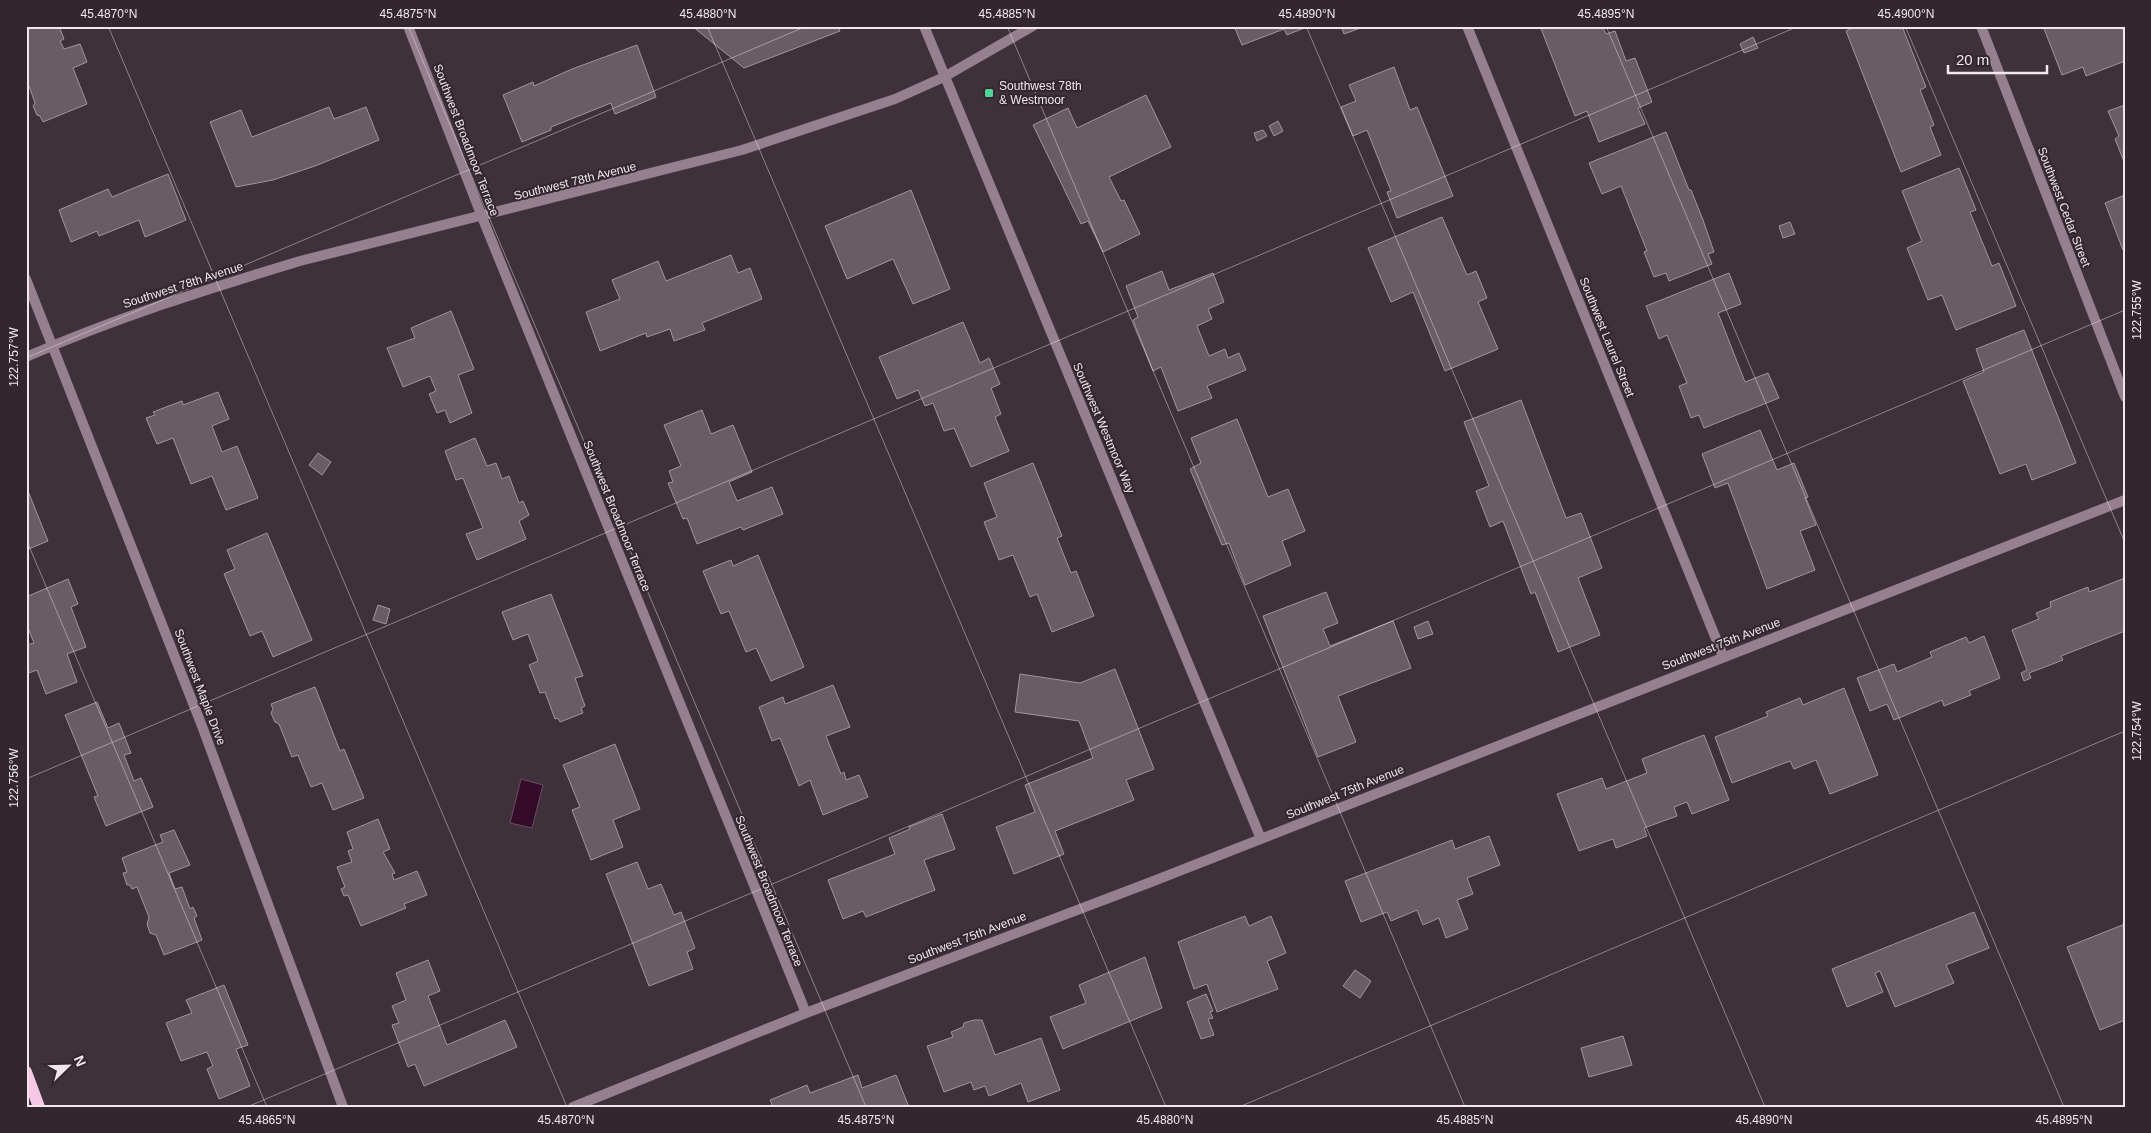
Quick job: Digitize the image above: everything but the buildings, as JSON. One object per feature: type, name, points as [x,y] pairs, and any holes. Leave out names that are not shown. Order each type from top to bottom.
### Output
[{"type":"main road","points":[[26,1072],[39,1107]]},
{"type":"street","name":"Southwest Broadmoor Terrace","points":[[408,26],[482,217],[806,1013]]},
{"type":"street","name":"Southwest Westmoor Way","points":[[924,26],[1261,839]]},
{"type":"street","name":"Southwest 78th Avenue","points":[[26,357],[100,325],[229,282],[300,262],[742,150],[895,99],[944,77],[1033,26]]},
{"type":"street","name":"Southwest Laurel Street","points":[[1467,26],[1723,656]]},
{"type":"street","name":"Southwest Cedar Street","points":[[1981,26],[2125,398]]},
{"type":"street","name":"Southwest Maple Drive","points":[[26,279],[202,726],[343,1107]]},
{"type":"street","name":"Southwest 75th Avenue","points":[[573,1107],[806,1013],[1261,839],[1723,656],[2125,500]]},
{"type":"shaded area","points":[[521,779],[543,785],[532,828],[510,823]]},
{"type":"place","name":"Southwest 78th & Westmoor","points":[[989,93]]}]
